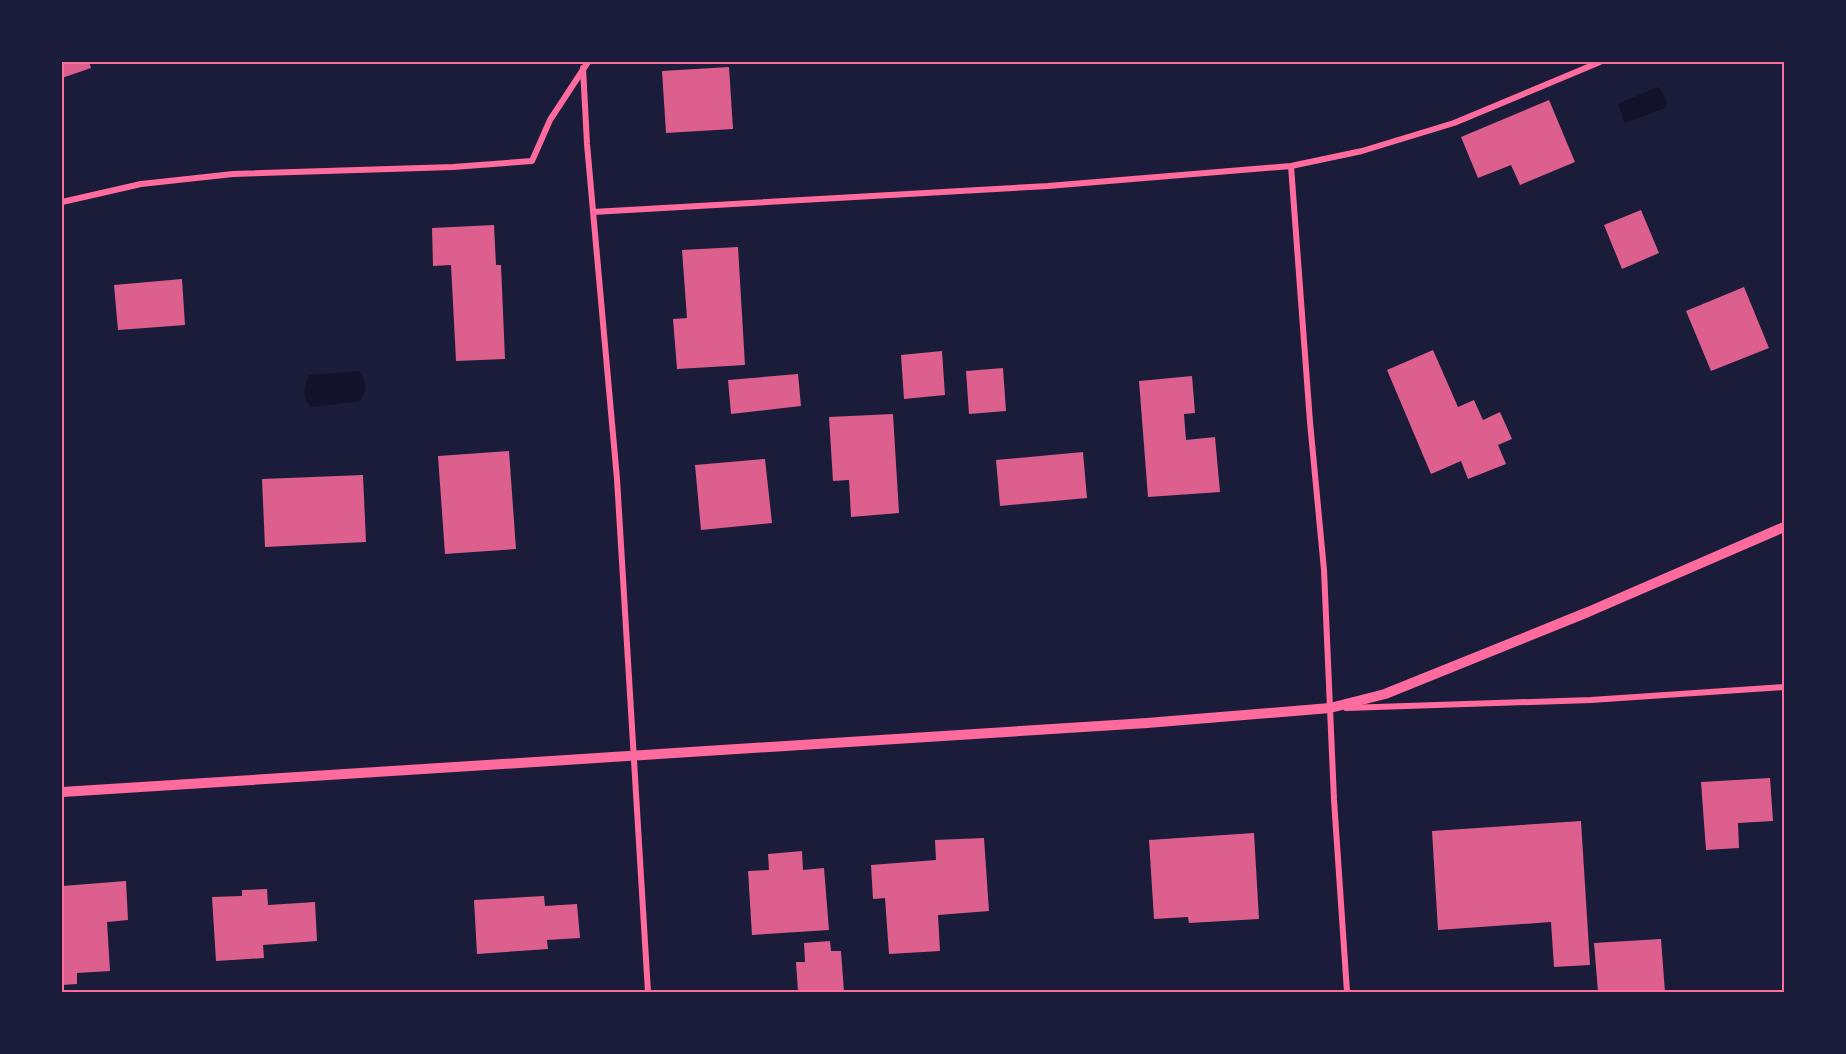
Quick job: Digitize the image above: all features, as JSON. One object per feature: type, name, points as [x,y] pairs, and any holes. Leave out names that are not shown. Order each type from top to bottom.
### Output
[{"type":"street","points":[[62,202],[141,184],[233,174],[453,167],[532,161],[550,120],[588,62]]},
{"type":"street","points":[[593,212],[1048,186],[1291,166],[1362,151],[1454,123],[1600,62]]},
{"type":"street","points":[[583,68],[593,212],[617,479],[648,993]]},
{"type":"street","points":[[1291,166],[1310,422],[1324,570],[1347,993]]},
{"type":"street","points":[[1330,708],[1385,694],[1588,612],[1785,527]]},
{"type":"street","points":[[62,792],[633,754],[790,747],[1330,708],[1591,700],[1785,687]]},
{"type":"shaded area","points":[[1657,87],[1661,90],[1667,103],[1665,108],[1625,123],[1618,104]]},
{"type":"shaded area","points":[[359,371],[366,386],[360,401],[311,407],[308,403],[304,392],[309,375]]},
{"type":"building","points":[[62,62],[89,62],[91,68],[62,78]]},
{"type":"building","points":[[729,67],[733,129],[666,133],[662,71]]},
{"type":"building","points":[[1549,100],[1575,162],[1520,185],[1511,165],[1478,178],[1461,137]]},
{"type":"building","points":[[1641,210],[1659,253],[1622,269],[1604,225]]},
{"type":"building","points":[[494,225],[496,265],[501,265],[505,359],[456,361],[451,265],[433,266],[432,228]]},
{"type":"building","points":[[738,247],[745,365],[677,369],[673,319],[687,318],[682,250]]},
{"type":"building","points":[[182,279],[185,325],[118,330],[114,285]]},
{"type":"building","points":[[1744,287],[1769,348],[1711,371],[1686,311]]},
{"type":"building","points":[[1433,350],[1458,407],[1474,400],[1483,420],[1500,412],[1512,439],[1498,445],[1506,464],[1468,479],[1461,461],[1431,474],[1387,370]]},
{"type":"building","points":[[942,351],[945,395],[904,399],[901,355]]},
{"type":"building","points":[[1003,368],[1006,411],[969,414],[966,371]]},
{"type":"building","points":[[798,374],[801,406],[731,414],[728,380]]},
{"type":"building","points":[[1192,376],[1195,413],[1184,414],[1186,440],[1215,437],[1220,492],[1148,497],[1139,381]]},
{"type":"building","points":[[893,414],[899,513],[851,517],[849,480],[833,481],[829,417]]},
{"type":"building","points":[[509,451],[516,549],[445,554],[438,456]]},
{"type":"building","points":[[1083,452],[1087,498],[1000,506],[996,460]]},
{"type":"building","points":[[765,459],[772,523],[701,530],[695,465]]},
{"type":"building","points":[[363,475],[366,542],[265,547],[262,479]]},
{"type":"building","points":[[1770,778],[1773,821],[1738,823],[1739,848],[1706,850],[1701,782]]},
{"type":"building","points":[[1581,821],[1590,965],[1554,967],[1551,922],[1438,930],[1432,831]]},
{"type":"building","points":[[1254,833],[1259,919],[1189,923],[1188,917],[1154,919],[1149,840]]},
{"type":"building","points":[[984,838],[989,911],[938,915],[940,951],[889,954],[885,898],[873,899],[871,865],[936,860],[935,840]]},
{"type":"building","points":[[802,851],[803,870],[824,868],[829,930],[752,935],[748,871],[769,870],[768,854]]},
{"type":"building","points":[[126,881],[128,920],[107,922],[110,971],[77,973],[77,984],[62,985],[62,886]]},
{"type":"building","points":[[267,889],[268,905],[315,902],[317,941],[263,945],[264,958],[216,961],[212,897],[242,896],[242,890]]},
{"type":"building","points":[[544,896],[545,906],[577,904],[580,938],[547,940],[548,949],[477,954],[474,900]]},
{"type":"building","points":[[1661,939],[1665,992],[1598,992],[1594,943]]},
{"type":"building","points":[[830,941],[831,951],[841,951],[844,992],[798,992],[796,962],[805,962],[804,943]]}]
